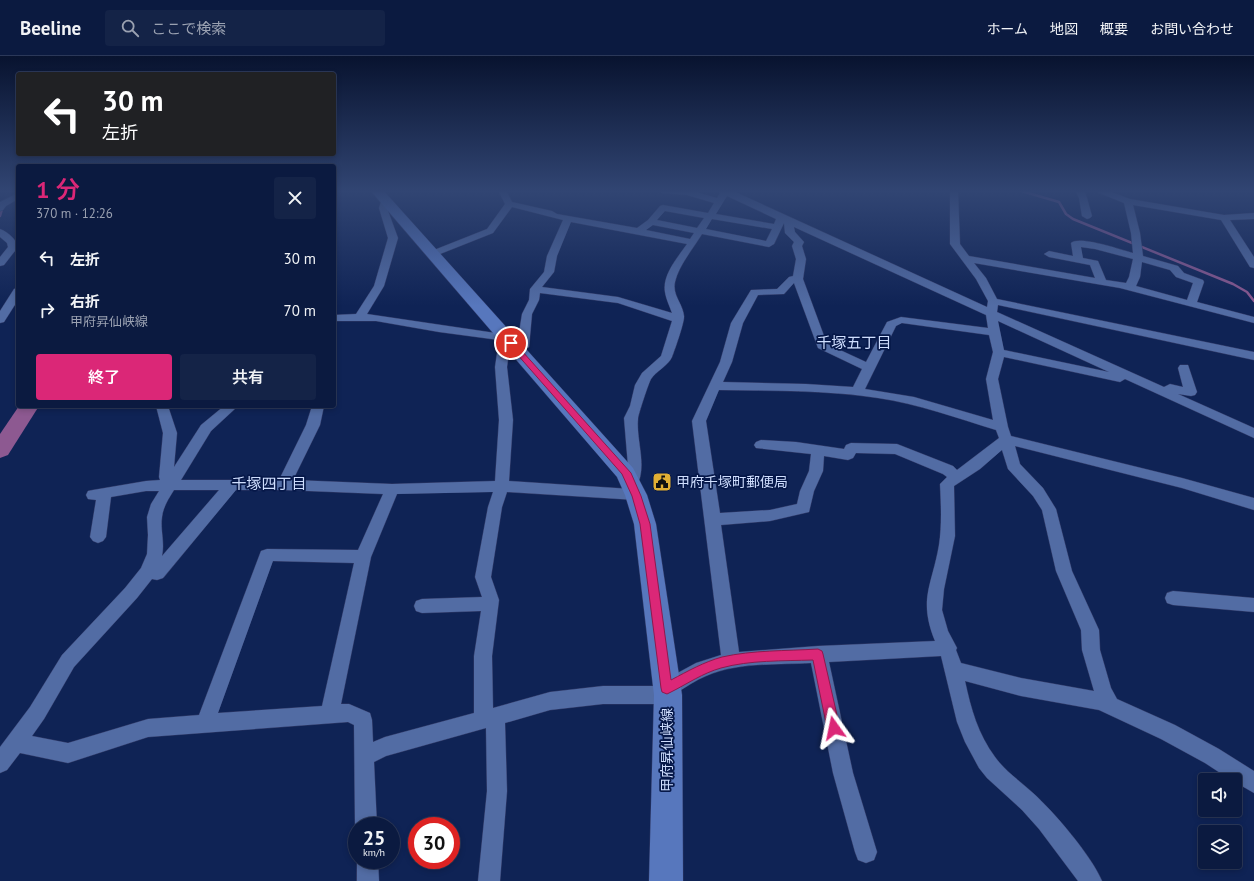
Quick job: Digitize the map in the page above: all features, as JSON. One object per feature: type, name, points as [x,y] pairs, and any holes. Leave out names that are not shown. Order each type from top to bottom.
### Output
[{"type":"main road","name":"甲府昇仙峡線","points":[[410,228],[626,473],[634,490],[645,524],[667,691],[666,881]]},
{"type":"street","points":[[360,317],[378,286],[393,238],[390,228]]},
{"type":"street","points":[[432,254],[490,231],[492,228]]},
{"type":"street","points":[[336,318],[376,318],[511,343],[523,347],[527,314],[534,300],[535,289],[549,272],[552,256],[564,228]]},
{"type":"street","points":[[623,228],[693,242]]},
{"type":"street","points":[[638,231],[642,228]]},
{"type":"street","points":[[683,228],[769,244],[779,228]]},
{"type":"street","points":[[98,537],[98,494],[146,486],[284,485],[392,489],[502,486],[634,490],[635,466],[631,418],[636,406],[641,385],[646,376],[666,357],[678,319],[677,308],[670,292],[670,282],[677,266],[702,228]]},
{"type":"street","points":[[786,228],[799,242],[797,246],[801,259],[798,279],[822,346],[869,368]]},
{"type":"street","points":[[796,228],[992,307],[1145,383],[1254,433]]},
{"type":"street","points":[[956,228],[954,240],[955,244],[981,278],[992,307],[994,332],[999,352],[992,378],[1004,433],[1013,465],[1038,492],[1049,509],[1064,571],[1090,630],[1091,650],[1103,690],[1111,706]]},
{"type":"street","points":[[1130,287],[1138,258],[1134,228]]},
{"type":"street","points":[[1231,228],[1254,265]]},
{"type":"street","points":[[0,232],[12,242],[13,247],[0,263]]},
{"type":"street","points":[[1078,260],[1076,243],[1096,246],[1174,268],[1180,275],[1199,282],[1191,304]]},
{"type":"street","points":[[1049,254],[1094,263],[1101,281]]},
{"type":"street","points":[[965,258],[1130,287],[1254,320]]},
{"type":"street","points":[[731,661],[699,421],[726,362],[737,323],[755,292],[780,292],[792,279],[798,279]]},
{"type":"street","points":[[535,289],[618,300],[678,319]]},
{"type":"street","points":[[0,320],[4,309],[16,293]]},
{"type":"street","points":[[992,307],[1254,356]]},
{"type":"street","points":[[857,392],[891,324],[900,320],[994,332]]},
{"type":"street","points":[[489,881],[497,791],[483,656],[491,600],[483,577],[495,507],[502,486],[506,420],[501,367],[511,343]]},
{"type":"street","points":[[999,352],[1191,392],[1184,368]]},
{"type":"street","points":[[715,386],[857,392],[899,398],[927,405],[1004,433],[1254,504]]},
{"type":"street","points":[[163,408],[170,432],[166,477],[170,485]]},
{"type":"street","points":[[0,763],[37,713],[68,661],[131,593],[148,572],[156,554],[154,516],[158,504],[206,428],[230,408]]},
{"type":"street","points":[[284,485],[313,425],[317,408]]},
{"type":"street","points":[[1004,433],[956,478],[947,484],[949,505],[945,552],[938,579],[934,609],[938,627],[948,648],[962,709],[969,729],[987,762],[1030,804],[1066,845],[1091,881]]},
{"type":"street","points":[[761,445],[796,447],[848,455],[851,448],[897,448],[948,470],[956,478]]},
{"type":"street","points":[[713,519],[765,517],[804,508],[807,491],[816,471],[818,451]]},
{"type":"street","points":[[148,572],[158,573],[232,485]]},
{"type":"street","points":[[330,714],[363,557],[392,489]]},
{"type":"street","points":[[205,724],[267,555],[326,555],[363,557]]},
{"type":"street","points":[[1173,598],[1254,605]]},
{"type":"street","points":[[422,606],[490,604]]},
{"type":"street","points":[[364,756],[385,747],[550,701],[603,695],[667,691],[702,670],[731,661],[750,658],[948,648]]},
{"type":"street","points":[[818,654],[843,773],[866,852]]},
{"type":"street","points":[[954,670],[1021,687],[1101,701],[1174,735],[1212,756],[1254,783]]},
{"type":"street","points":[[16,742],[68,753],[148,728],[349,713],[363,720],[366,817]]},
{"type":"street","points":[[368,869],[368,881]]},
{"type":"waterway","points":[[1096,228],[1233,284],[1247,292],[1254,301]]},
{"type":"waterway","points":[[0,450],[28,408]]},
{"type":"place","name":"甲府千塚町郵便局","points":[[662,482]]},
{"type":"district","name":"千塚五丁目","points":[[854,343]]},
{"type":"district","name":"千塚四丁目","points":[[269,484]]},
{"type":"route","points":[[511,343],[626,473],[636,496],[645,524],[667,688],[702,670],[722,662],[750,658],[818,654],[834,728]]}]
